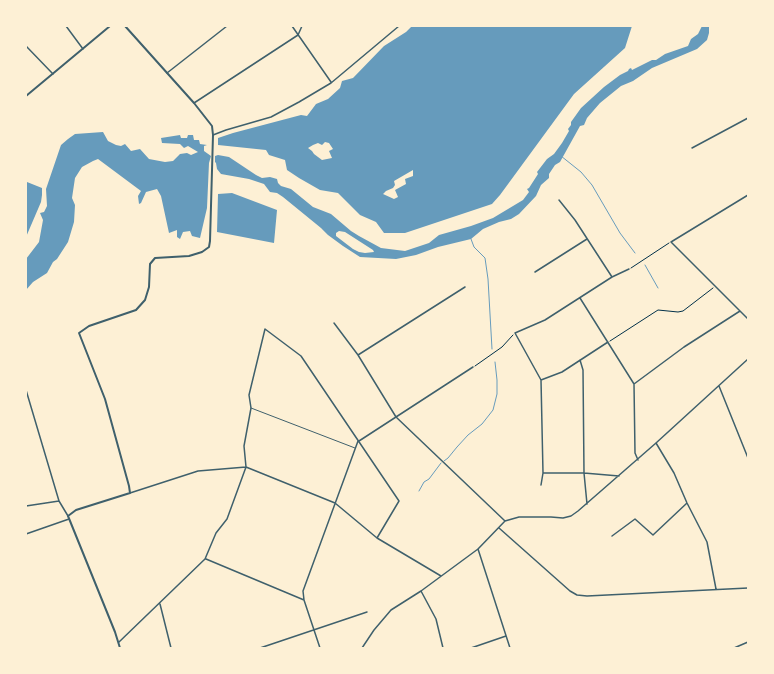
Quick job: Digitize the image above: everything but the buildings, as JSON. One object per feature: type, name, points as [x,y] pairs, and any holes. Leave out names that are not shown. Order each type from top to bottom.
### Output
[{"type":"street","points":[[66,26],[83,49]]},
{"type":"street","points":[[26,96],[110,26]]},
{"type":"street","points":[[125,26],[194,103],[212,126],[213,135],[209,247],[202,252],[189,256],[155,258],[150,264],[145,300],[136,310],[89,326],[79,333],[105,399],[130,493]]},
{"type":"street","points":[[166,73],[227,26]]},
{"type":"street","points":[[292,26],[331,83]]},
{"type":"street","points":[[194,103],[298,35],[302,26]]},
{"type":"street","points":[[213,135],[271,117],[331,83],[399,26]]},
{"type":"street","points":[[26,46],[53,74]]},
{"type":"street","points":[[692,148],[748,118]]},
{"type":"street","points":[[748,195],[671,242],[748,319]]},
{"type":"street","points":[[559,200],[575,220],[612,277]]},
{"type":"street","points":[[535,272],[587,239]]},
{"type":"street","points":[[542,485],[542,380],[515,333],[546,320],[612,277],[629,269]]},
{"type":"street","points":[[358,355],[465,287]]},
{"type":"street","points":[[580,298],[634,384],[635,453],[638,460]]},
{"type":"street","points":[[634,384],[684,347],[740,311]]},
{"type":"street","points":[[334,323],[358,355],[396,417],[505,521]]},
{"type":"street","points":[[119,642],[205,559],[216,533],[227,519],[246,467],[244,446],[251,408],[249,395],[250,388],[266,329],[301,356],[399,501],[377,538]]},
{"type":"street","points":[[542,380],[562,372],[608,342]]},
{"type":"street","points":[[362,648],[374,630],[391,610],[421,591],[478,549],[505,521],[518,517],[551,516],[563,518],[571,516],[620,476],[748,359]]},
{"type":"street","points":[[580,360],[583,370],[584,473],[587,504]]},
{"type":"street","points":[[320,648],[304,600],[303,591],[358,441],[473,367]]},
{"type":"street","points":[[719,386],[748,458]]},
{"type":"street","points":[[26,390],[59,501],[69,517],[119,642],[120,648]]},
{"type":"street","points":[[656,443],[674,473],[687,503],[707,542],[716,589]]},
{"type":"street","points":[[26,534],[69,517],[76,510],[198,471],[246,467],[335,503],[377,538],[442,576]]},
{"type":"street","points":[[543,473],[584,473],[620,476]]},
{"type":"street","points":[[26,506],[59,501]]},
{"type":"street","points":[[612,536],[635,519],[653,535],[687,503]]},
{"type":"street","points":[[499,528],[570,591],[577,595],[586,596],[748,588]]},
{"type":"street","points":[[478,549],[510,648]]},
{"type":"street","points":[[205,559],[304,600]]},
{"type":"street","points":[[421,591],[436,619],[443,648]]},
{"type":"street","points":[[160,604],[171,648]]},
{"type":"street","points":[[260,648],[367,612]]},
{"type":"street","points":[[471,648],[506,636]]},
{"type":"street","points":[[734,648],[748,642]]},
{"type":"lane","points":[[251,408],[355,448]]},
{"type":"path","points":[[629,269],[671,242]]},
{"type":"path","points":[[608,342],[658,310],[683,311],[715,286]]},
{"type":"path","points":[[473,367],[502,347],[515,333]]},
{"type":"water","points":[[412,26],[632,26],[625,48],[574,94],[492,204],[405,233],[384,233],[376,222],[360,215],[338,193],[320,190],[299,178],[287,170],[285,160],[269,155],[266,150],[218,145],[218,138],[233,133],[301,115],[307,116],[316,104],[328,99],[340,88],[342,81],[353,78],[384,46],[406,32]],"holes":[[[325,142],[329,143],[333,149],[329,151],[332,158],[322,160],[308,148],[318,143],[322,145]],[[413,170],[413,176],[405,179],[406,184],[395,190],[398,197],[394,199],[383,194],[393,188],[395,185],[394,181]]]},
{"type":"water","points":[[702,26],[709,26],[707,40],[697,49],[652,68],[633,81],[621,86],[600,103],[587,118],[584,125],[580,126],[560,162],[555,165],[549,174],[549,178],[541,185],[536,196],[519,214],[511,219],[499,222],[483,229],[471,239],[438,247],[416,255],[396,259],[360,257],[328,235],[283,197],[277,193],[270,192],[264,184],[249,179],[221,174],[217,169],[215,162],[215,156],[218,155],[229,157],[262,178],[270,177],[277,179],[281,186],[291,189],[313,207],[331,214],[359,236],[381,248],[405,251],[429,243],[439,235],[493,218],[523,200],[529,192],[527,189],[538,174],[537,172],[562,143],[569,131],[568,129],[571,122],[581,108],[604,87],[629,69],[631,68],[632,70],[652,60],[656,60],[665,54],[688,46],[691,39],[698,34]],"holes":[[[339,231],[345,232],[373,250],[374,252],[359,252],[336,236],[336,233]]]},
{"type":"water","points":[[103,132],[108,141],[116,145],[121,146],[125,144],[131,151],[140,149],[149,159],[165,162],[173,161],[180,154],[187,153],[191,155],[198,152],[188,146],[184,148],[180,144],[162,143],[161,138],[180,135],[181,138],[187,138],[188,135],[193,135],[194,140],[199,140],[200,144],[207,145],[204,146],[204,151],[211,156],[209,163],[207,208],[200,238],[192,236],[190,231],[183,232],[180,239],[177,237],[177,230],[169,233],[161,196],[157,189],[146,192],[141,203],[139,204],[138,196],[141,191],[98,159],[82,167],[75,178],[72,198],[75,205],[74,222],[68,242],[57,259],[53,262],[47,273],[33,282],[26,290],[26,259],[39,242],[43,220],[40,213],[44,212],[47,206],[46,189],[61,145],[75,134]]},
{"type":"water","points":[[27,182],[42,188],[42,195],[41,202],[26,237],[26,183]]},
{"type":"water","points":[[232,193],[277,210],[274,243],[217,232],[218,194]]},
{"type":"waterway","points":[[561,156],[581,172],[592,185],[620,233],[635,253]]},
{"type":"waterway","points":[[471,239],[474,247],[485,258],[488,279],[492,349]]},
{"type":"waterway","points":[[645,265],[658,288]]},
{"type":"waterway","points":[[444,461],[468,435],[482,424],[493,410],[497,394],[495,362]]},
{"type":"waterway","points":[[419,491],[424,482],[429,479],[441,463]]}]
